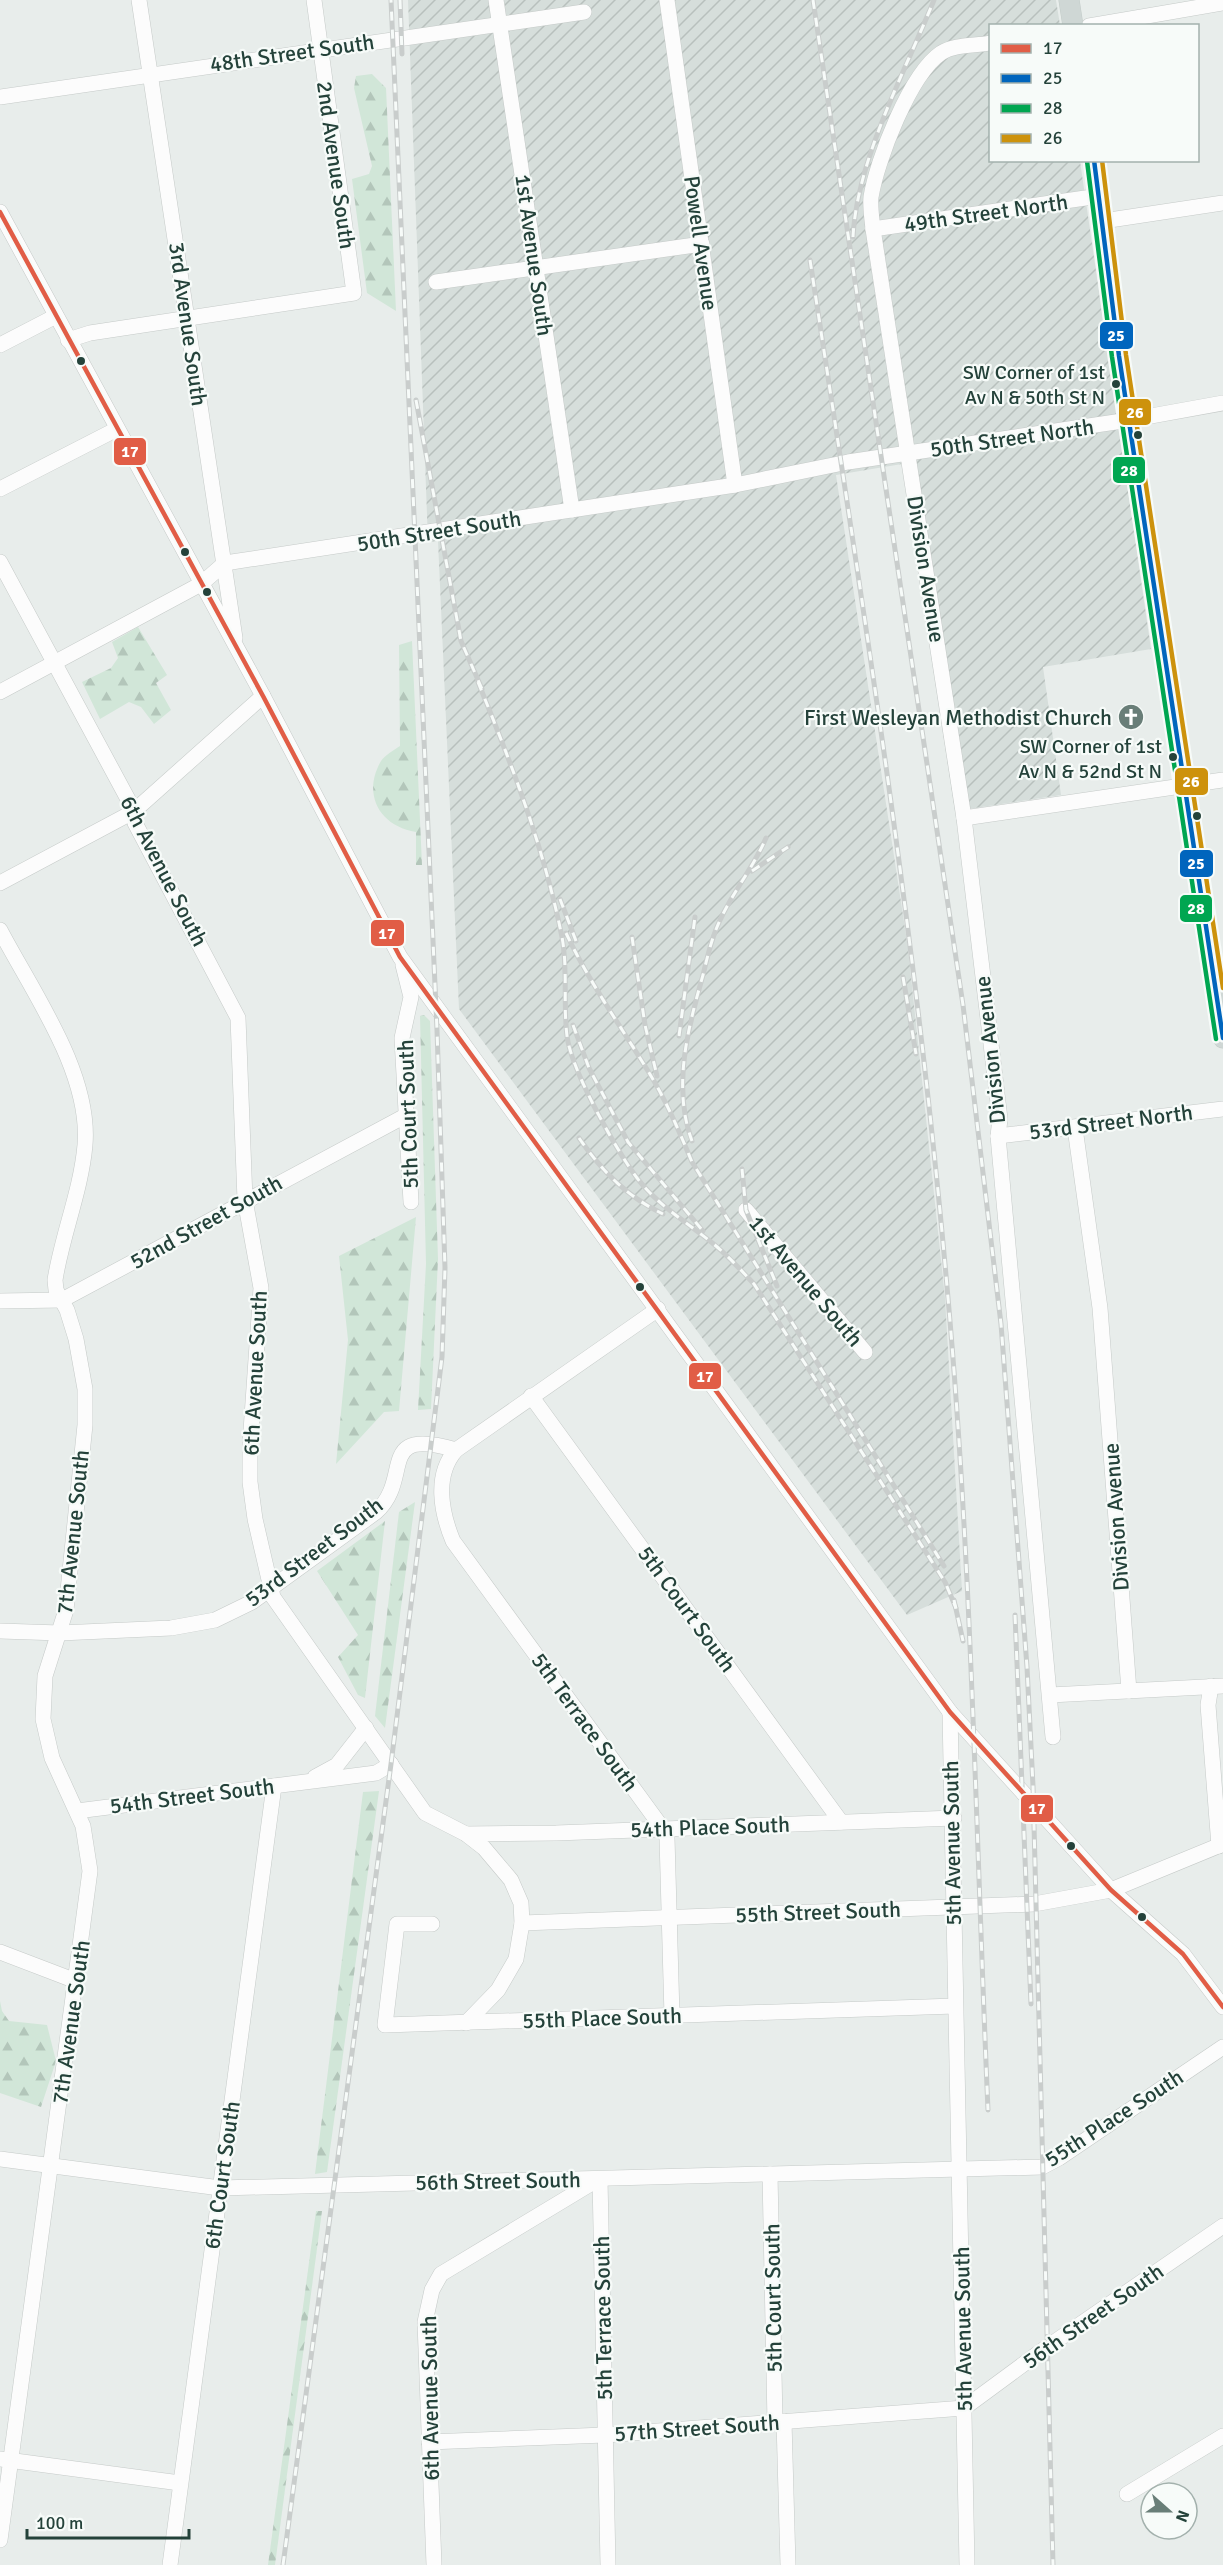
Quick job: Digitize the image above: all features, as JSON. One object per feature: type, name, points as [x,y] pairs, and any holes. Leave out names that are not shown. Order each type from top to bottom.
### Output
[{"type":"main road","points":[[1069,0],[1073,24]]},
{"type":"main road","points":[[1094,162],[1129,420],[1185,787],[1220,994],[1223,1038]]},
{"type":"street","name":"3rd Avenue South","points":[[139,0],[214,510],[225,563],[236,649]]},
{"type":"street","name":"2nd Avenue South","points":[[187,318],[354,293],[314,0]]},
{"type":"street","name":"1st Avenue South","points":[[496,0],[572,510]]},
{"type":"street","name":"Powell Avenue","points":[[667,0],[735,485]]},
{"type":"street","points":[[1101,24],[1223,3]]},
{"type":"street","name":"48th Street South","points":[[0,97],[584,12]]},
{"type":"street","name":"Division Avenue","points":[[989,43],[948,50],[939,55],[916,79],[883,155],[871,200],[873,229],[964,819],[1000,1119],[998,1136],[1053,1737]]},
{"type":"street","name":"49th Street North","points":[[873,229],[1099,196]]},
{"type":"street","points":[[1103,221],[1223,203]]},
{"type":"street","points":[[0,212],[262,696],[400,957],[950,1712],[1111,1890],[1183,1954],[1223,2007]]},
{"type":"street","points":[[436,282],[535,266],[702,244]]},
{"type":"street","points":[[0,345],[56,316]]},
{"type":"street","points":[[68,340],[90,333],[187,318]]},
{"type":"street","name":"50th Street North","points":[[908,453],[1129,420],[1223,403]]},
{"type":"street","points":[[0,489],[117,429]]},
{"type":"street","name":"50th Street South","points":[[225,563],[735,485],[908,453]]},
{"type":"street","name":"6th Avenue South","points":[[0,562],[133,812],[135,823],[238,1018],[245,1200],[262,1301],[250,1445],[250,1482],[255,1519],[270,1589],[276,1604],[425,1813],[466,1834],[484,1848],[511,1880],[521,1903],[522,1923],[516,1959],[498,1990],[466,2023]]},
{"type":"street","points":[[0,692],[201,584],[225,563]]},
{"type":"street","points":[[0,883],[133,812],[262,696]]},
{"type":"street","points":[[964,819],[1223,780]]},
{"type":"street","name":"7th Avenue South","points":[[0,930],[71,1064],[83,1106],[83,1158],[55,1280],[56,1290],[67,1310],[80,1355],[86,1407],[66,1610],[45,1676],[43,1719],[52,1758],[77,1810],[87,1842],[90,1871],[50,2166],[5,2460],[0,2540]]},
{"type":"street","name":"5th Court South","points":[[400,957],[411,997],[402,1038],[411,1202]]},
{"type":"street","name":"53rd Street North","points":[[998,1136],[1075,1128],[1114,1120],[1223,1109]]},
{"type":"street","name":"52nd Street South","points":[[0,1301],[62,1300],[405,1116]]},
{"type":"street","name":"Division Avenue","points":[[1075,1128],[1100,1308],[1129,1691]]},
{"type":"street","name":"1st Avenue South","points":[[746,1210],[865,1352]]},
{"type":"street","points":[[456,1450],[658,1309]]},
{"type":"street","name":"5th Court South","points":[[531,1396],[841,1822]]},
{"type":"street","name":"53rd Street South","points":[[0,1631],[60,1633],[171,1629],[215,1620],[270,1589],[381,1508],[389,1496],[396,1463],[405,1450],[418,1443],[433,1443],[456,1450]]},
{"type":"street","name":"5th Terrace South","points":[[456,1450],[443,1468],[442,1488],[444,1519],[453,1541],[663,1829],[667,1838],[672,2016]]},
{"type":"street","points":[[1050,1695],[1217,1686],[1208,1705],[1221,1845]]},
{"type":"street","name":"5th Avenue South","points":[[950,1712],[954,1818],[953,1907],[967,2565]]},
{"type":"street","name":"54th Street South","points":[[307,1781],[337,1765],[366,1728]]},
{"type":"street","name":"54th Street South","points":[[77,1810],[376,1773],[391,1764]]},
{"type":"street","name":"6th Court South","points":[[170,2565],[274,1786]]},
{"type":"street","name":"54th Place South","points":[[466,1834],[954,1818]]},
{"type":"street","name":"55th Street South","points":[[522,1923],[1035,1904],[1111,1890],[1221,1845]]},
{"type":"street","name":"55th Place South","points":[[432,1924],[398,1924],[385,2025],[955,2006]]},
{"type":"street","points":[[0,1952],[76,1981]]},
{"type":"street","name":"55th Place South","points":[[998,2168],[1042,2166],[1052,2163],[1223,2047]]},
{"type":"street","name":"56th Street South","points":[[0,2159],[135,2179],[220,2188],[998,2168]]},
{"type":"street","name":"5th Court South","points":[[770,2174],[788,2565]]},
{"type":"street","name":"6th Avenue South","points":[[432,2563],[425,2322],[432,2290],[441,2274],[600,2179]]},
{"type":"street","name":"5th Terrace South","points":[[600,2179],[608,2565]]},
{"type":"street","name":"56th Street South","points":[[964,2408],[1040,2352],[1223,2226]]},
{"type":"street","name":"57th Street South","points":[[429,2442],[605,2435],[964,2408]]},
{"type":"street","points":[[1127,2494],[1223,2436]]},
{"type":"street","points":[[5,2460],[180,2483]]},
{"type":"shaded area","points":[[408,0],[1056,0],[1060,24],[989,24],[989,162],[1080,162],[1151,649],[1043,667],[1061,795],[955,811],[902,464],[836,475],[908,948],[945,1298],[962,1591],[907,1615],[459,1009],[438,541],[428,542]]},
{"type":"green space","points":[[372,74],[386,88],[396,311],[367,293],[352,179],[369,174],[372,166],[354,88],[356,76]]},
{"type":"green space","points":[[138,627],[167,675],[156,683],[171,710],[154,724],[141,707],[129,702],[100,719],[82,682],[111,668],[118,658],[112,642]]},
{"type":"green space","points":[[412,641],[422,865],[416,865],[416,832],[403,829],[384,816],[374,796],[373,785],[381,761],[400,746],[399,645]]},
{"type":"green space","points":[[424,1015],[430,1021],[438,1259],[431,1409],[418,1410],[426,1264],[420,1016]]},
{"type":"green space","points":[[416,1217],[399,1411],[384,1412],[336,1464],[348,1340],[339,1256]]},
{"type":"green space","points":[[415,1502],[385,1728],[375,1716],[399,1512]]},
{"type":"green space","points":[[385,1521],[365,1698],[358,1695],[338,1657],[358,1635],[317,1571]]},
{"type":"green space","points":[[379,1791],[327,2172],[315,2174],[363,1792]]},
{"type":"green space","points":[[0,2001],[2,2011],[9,2021],[47,2025],[56,2061],[41,2107],[0,2093]]},
{"type":"green space","points":[[316,2211],[322,2211],[275,2565],[268,2565]]},
{"type":"railway","points":[[283,2565],[391,1764],[442,1357],[445,1268],[437,1030],[391,0]]},
{"type":"railway","points":[[400,0],[402,54]]},
{"type":"railway","points":[[813,0],[963,1005],[1001,1324],[1027,1667],[1033,1786],[1053,2565]]},
{"type":"railway","points":[[853,237],[856,207],[873,147],[934,0]]},
{"type":"railway","points":[[810,260],[888,778],[936,1168],[963,1501],[988,2110]]},
{"type":"railway","points":[[416,400],[461,641],[482,689]]},
{"type":"railway","points":[[478,682],[515,776],[555,904],[564,949],[567,1036],[584,1086],[604,1124],[641,1183],[660,1203],[721,1251],[754,1284],[945,1582],[956,1608]]},
{"type":"railway","points":[[692,1141],[683,1100],[684,1058],[692,1016],[716,929],[766,838]]},
{"type":"railway","points":[[752,871],[788,847]]},
{"type":"railway","points":[[560,899],[576,941]]},
{"type":"railway","points":[[679,1036],[695,917]]},
{"type":"railway","points":[[566,933],[595,986],[655,1082],[692,1162],[944,1566]]},
{"type":"railway","points":[[632,937],[645,1025],[657,1076]]},
{"type":"railway","points":[[903,977],[916,1054]]},
{"type":"railway","points":[[573,1025],[589,1068],[628,1142],[703,1231]]},
{"type":"railway","points":[[579,1138],[616,1182],[626,1191],[663,1214]]},
{"type":"railway","points":[[742,1169],[746,1210],[777,1286]]},
{"type":"railway","points":[[954,1600],[963,1641]]},
{"type":"railway","points":[[1015,1615],[1031,2004]]},
{"type":"transit line","name":"28","points":[[1087,162],[1112,357],[1216,1039]]},
{"type":"transit line","name":"25","points":[[1094,162],[1119,356],[1223,1038]]},
{"type":"transit line","name":"26","points":[[1102,162],[1126,355],[1223,988]]},
{"type":"transit line","name":"17","points":[[0,212],[263,696],[400,957],[950,1712],[1111,1890],[1183,1954],[1223,2007]]},
{"type":"place","name":"SW Corner of 1st Av N & 50th St N","points":[[1116,384]]},
{"type":"place","name":"First Wesleyan Methodist Church","points":[[1131,717]]},
{"type":"place","name":"SW Corner of 1st Av N & 52nd St N","points":[[1173,757]]}]
